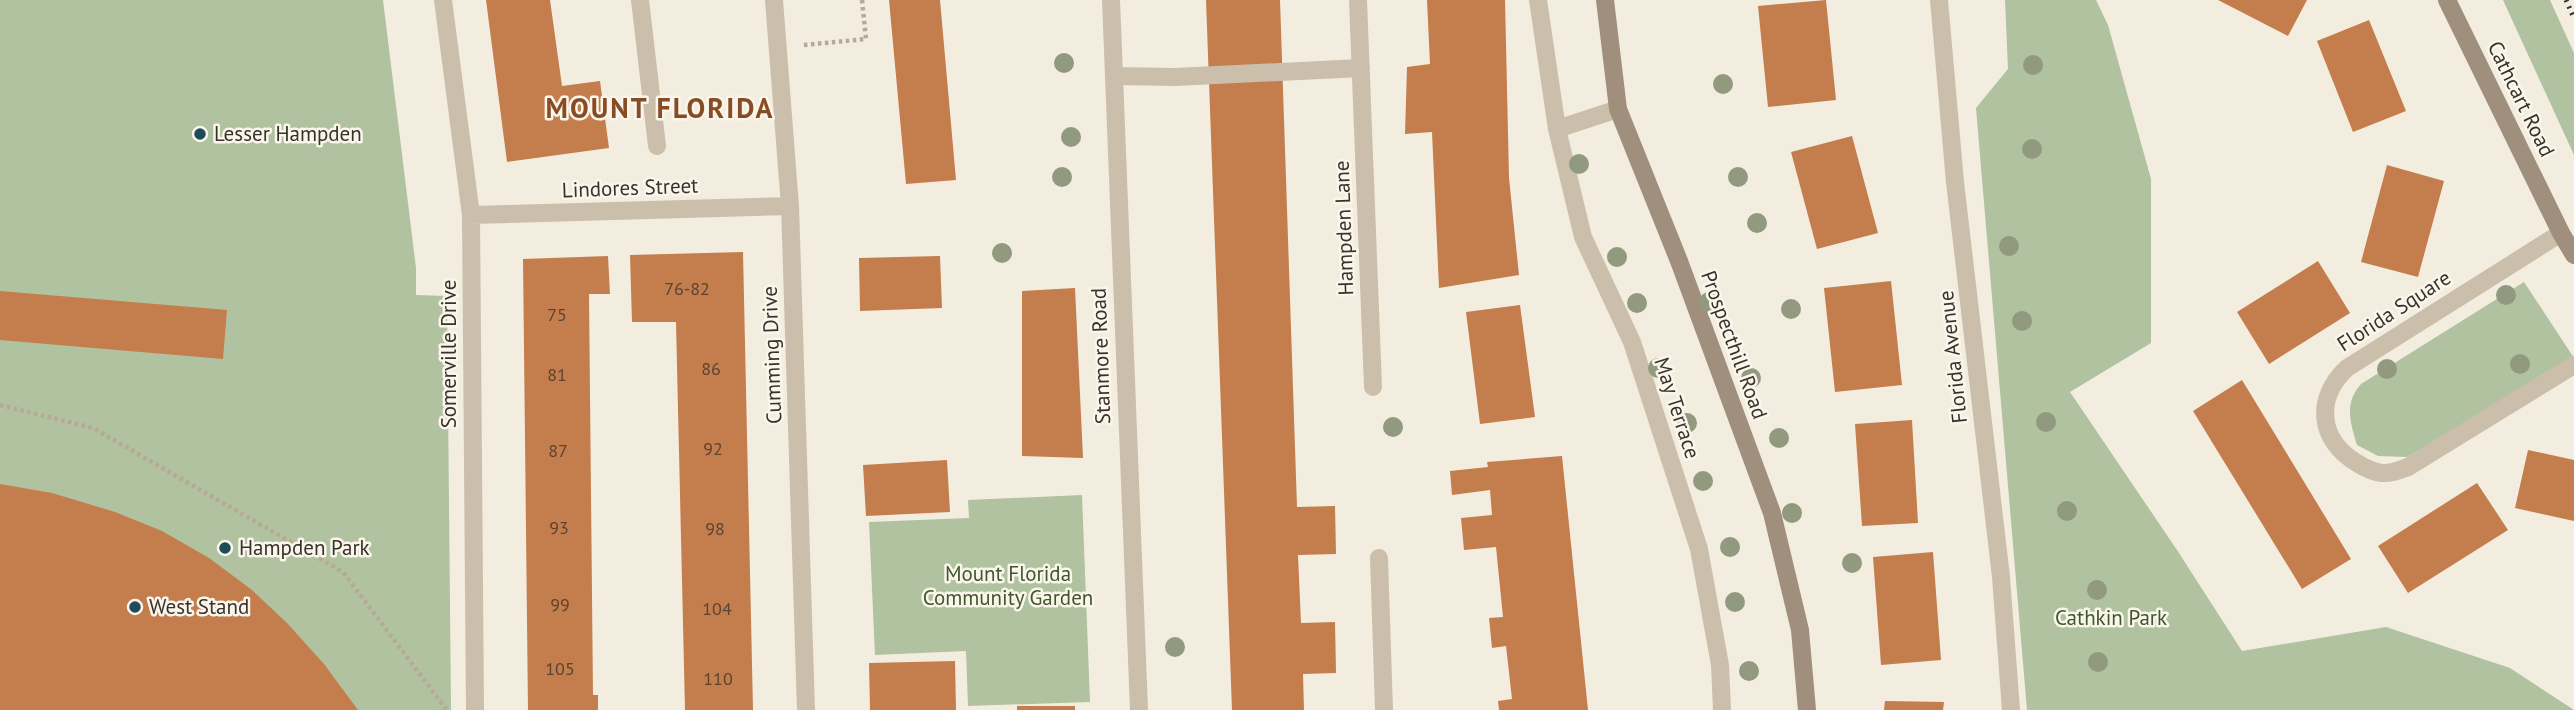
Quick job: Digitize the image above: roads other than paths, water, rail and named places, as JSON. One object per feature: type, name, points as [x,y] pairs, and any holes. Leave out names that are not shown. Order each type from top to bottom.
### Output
[{"type":"main road","name":"Prospecthill Road","points":[[1605,0],[1618,109],[1679,261],[1772,513],[1800,630],[1807,710]]},
{"type":"main road","name":"Cathcart Road","points":[[2447,0],[2574,255]]},
{"type":"street","name":"Somerville Drive","points":[[443,0],[471,215],[475,710]]},
{"type":"street","points":[[640,0],[657,146]]},
{"type":"street","name":"Cumming Drive","points":[[774,0],[790,206],[806,710]]},
{"type":"street","name":"Stanmore Road","points":[[1111,0],[1139,710]]},
{"type":"street","name":"Hampden Lane","points":[[1358,0],[1373,387]]},
{"type":"street","name":"May Terrace","points":[[1538,0],[1557,129],[1583,237],[1632,342],[1699,549],[1720,665],[1722,710]]},
{"type":"street","name":"Florida Avenue","points":[[1939,0],[1955,182],[2001,576],[2011,710]]},
{"type":"street","points":[[1114,76],[1175,77],[1361,68]]},
{"type":"street","points":[[1557,129],[1618,109]]},
{"type":"street","name":"Lindores Street","points":[[471,215],[790,206]]},
{"type":"street","name":"Florida Square","points":[[2561,233],[2347,368],[2336,378],[2328,392],[2325,418],[2329,435],[2339,449],[2370,471],[2385,474],[2396,471],[2408,467],[2574,365]]},
{"type":"street","points":[[1379,558],[1384,710]]},
{"type":"railway","points":[[2566,0],[2574,18]]},
{"type":"place","name":"Lesser Hampden","points":[[200,134]]},
{"type":"place","name":"Hampden Park","points":[[225,548]]},
{"type":"place","name":"West Stand","points":[[135,607]]},
{"type":"district","name":"MOUNT FLORIDA","points":[[660,108]]},
{"type":"park label","name":"Mount Florida Community Garden","points":[[1008,586]]},
{"type":"park label","name":"Cathkin Park","points":[[2111,618]]}]
